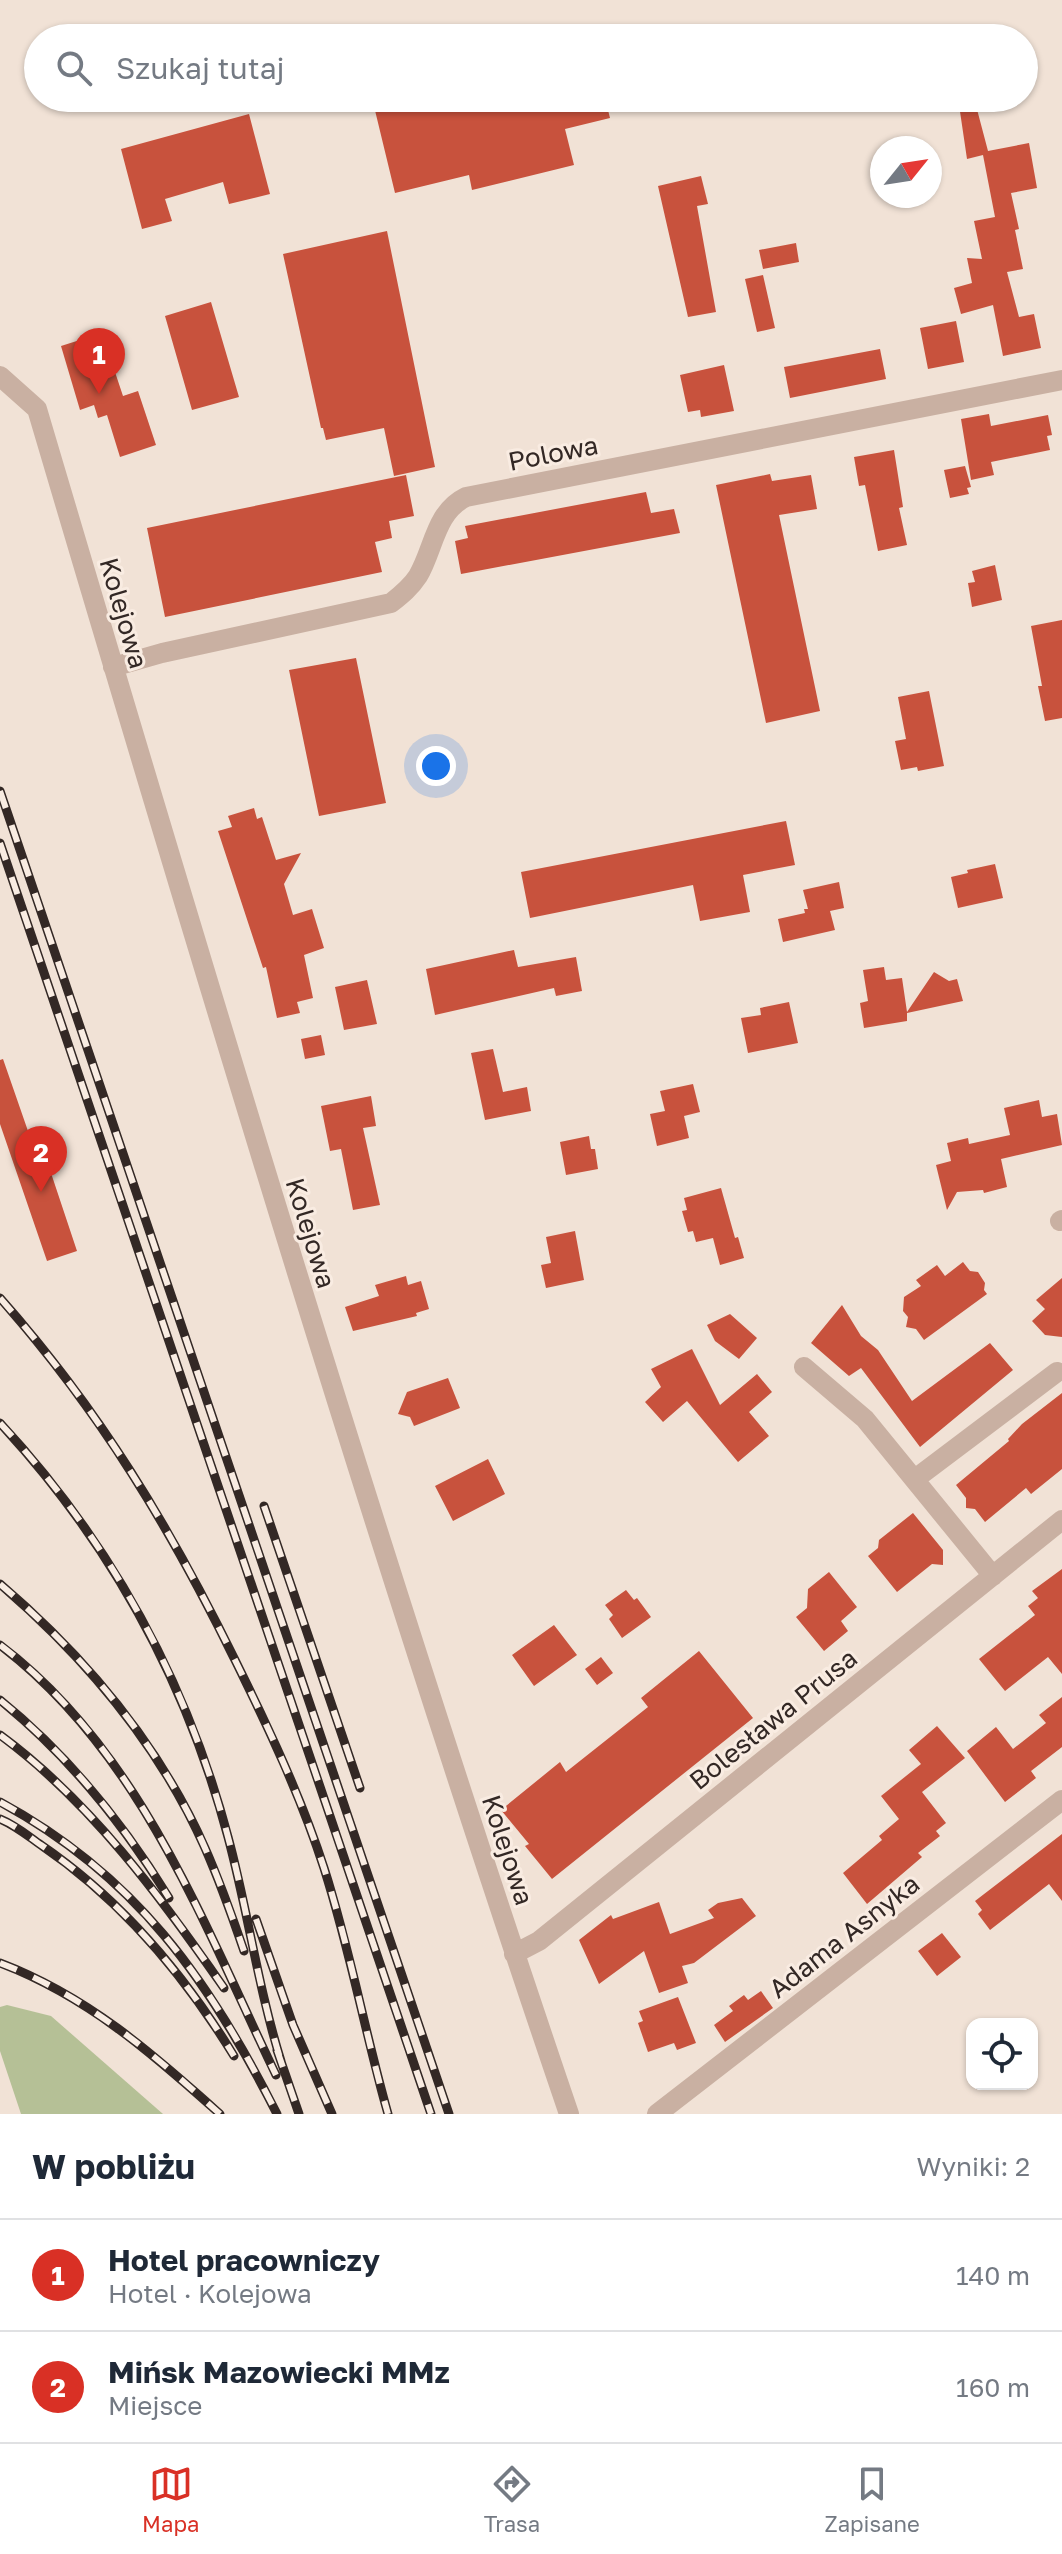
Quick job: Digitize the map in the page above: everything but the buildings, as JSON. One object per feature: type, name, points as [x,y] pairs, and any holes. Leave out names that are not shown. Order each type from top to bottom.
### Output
[{"type":"street","name":"Kolejowa","points":[[0,376],[37,409],[260,1158],[399,1602],[569,2114]]},
{"type":"street","name":"Polowa","points":[[113,667],[162,653],[391,603],[410,587],[418,575],[448,508],[466,497],[1062,380]]},
{"type":"street","points":[[804,1367],[865,1419],[993,1576]]},
{"type":"street","points":[[915,1479],[1057,1372]]},
{"type":"street","name":"Bolesława Prusa","points":[[514,1954],[527,1949],[551,1931],[1062,1520]]},
{"type":"street","name":"Adama Asnyka","points":[[657,2114],[1062,1800]]},
{"type":"green space","points":[[7,2005],[51,2016],[163,2114],[21,2114],[0,2051],[0,2007]]},
{"type":"railway","points":[[0,791],[449,2114]]},
{"type":"railway","points":[[0,843],[431,2114]]},
{"type":"railway","points":[[0,1298],[70,1384],[131,1472],[211,1612],[260,1712],[295,1789],[324,1868],[388,2114]]},
{"type":"railway","points":[[0,1423],[77,1516],[110,1565],[167,1668],[211,1779],[228,1837],[281,2061]]},
{"type":"railway","points":[[264,1506],[360,1788]]},
{"type":"railway","points":[[0,1584],[90,1672],[166,1773],[205,1848],[244,1951]]},
{"type":"railway","points":[[0,1645],[49,1688],[92,1736],[130,1788],[194,1900],[276,2075]]},
{"type":"railway","points":[[0,1700],[72,1767],[114,1817],[169,1898]]},
{"type":"railway","points":[[0,1735],[33,1761],[94,1820],[149,1885],[224,1988]]},
{"type":"railway","points":[[0,1802],[48,1831],[91,1863],[129,1897],[164,1935],[224,2019],[277,2114]]},
{"type":"railway","points":[[0,1819],[70,1866],[124,1914],[172,1967],[234,2056]]},
{"type":"railway","points":[[256,1919],[293,2025],[332,2114]]},
{"type":"railway","points":[[0,1963],[32,1976],[90,2009],[143,2048],[220,2114]]},
{"type":"railway","points":[[277,2050],[299,2114]]},
{"type":"place","name":"Hotel pracowniczy","points":[[99,394]]},
{"type":"place","name":"Mińsk Mazowiecki MMz","points":[[41,1192]]}]
